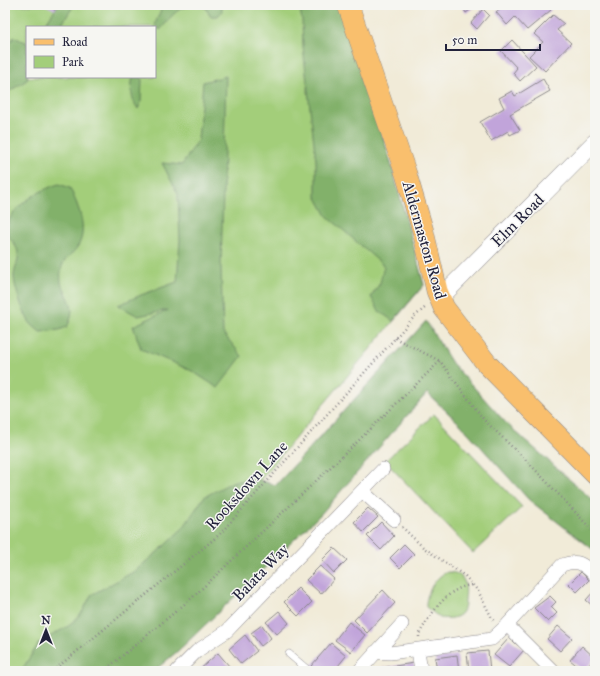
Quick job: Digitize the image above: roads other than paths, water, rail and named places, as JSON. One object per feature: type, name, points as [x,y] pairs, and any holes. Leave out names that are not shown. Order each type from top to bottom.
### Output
[{"type":"main road","name":"Aldermaston Road","points":[[348,5],[406,174],[423,231],[440,298],[452,320],[487,364],[595,474]]},
{"type":"street","name":"Elm Road","points":[[440,298],[595,142]]},
{"type":"street","name":"Balata Way","points":[[177,671],[197,651],[227,631],[383,469]]},
{"type":"street","points":[[362,490],[394,520]]},
{"type":"street","points":[[375,652],[390,653],[492,639],[562,565],[572,561],[583,564],[595,575]]},
{"type":"street","points":[[359,671],[402,624]]},
{"type":"street","points":[[504,628],[553,671]]},
{"type":"street","points":[[420,649],[421,671]]},
{"type":"lane","points":[[289,654],[309,671]]}]
